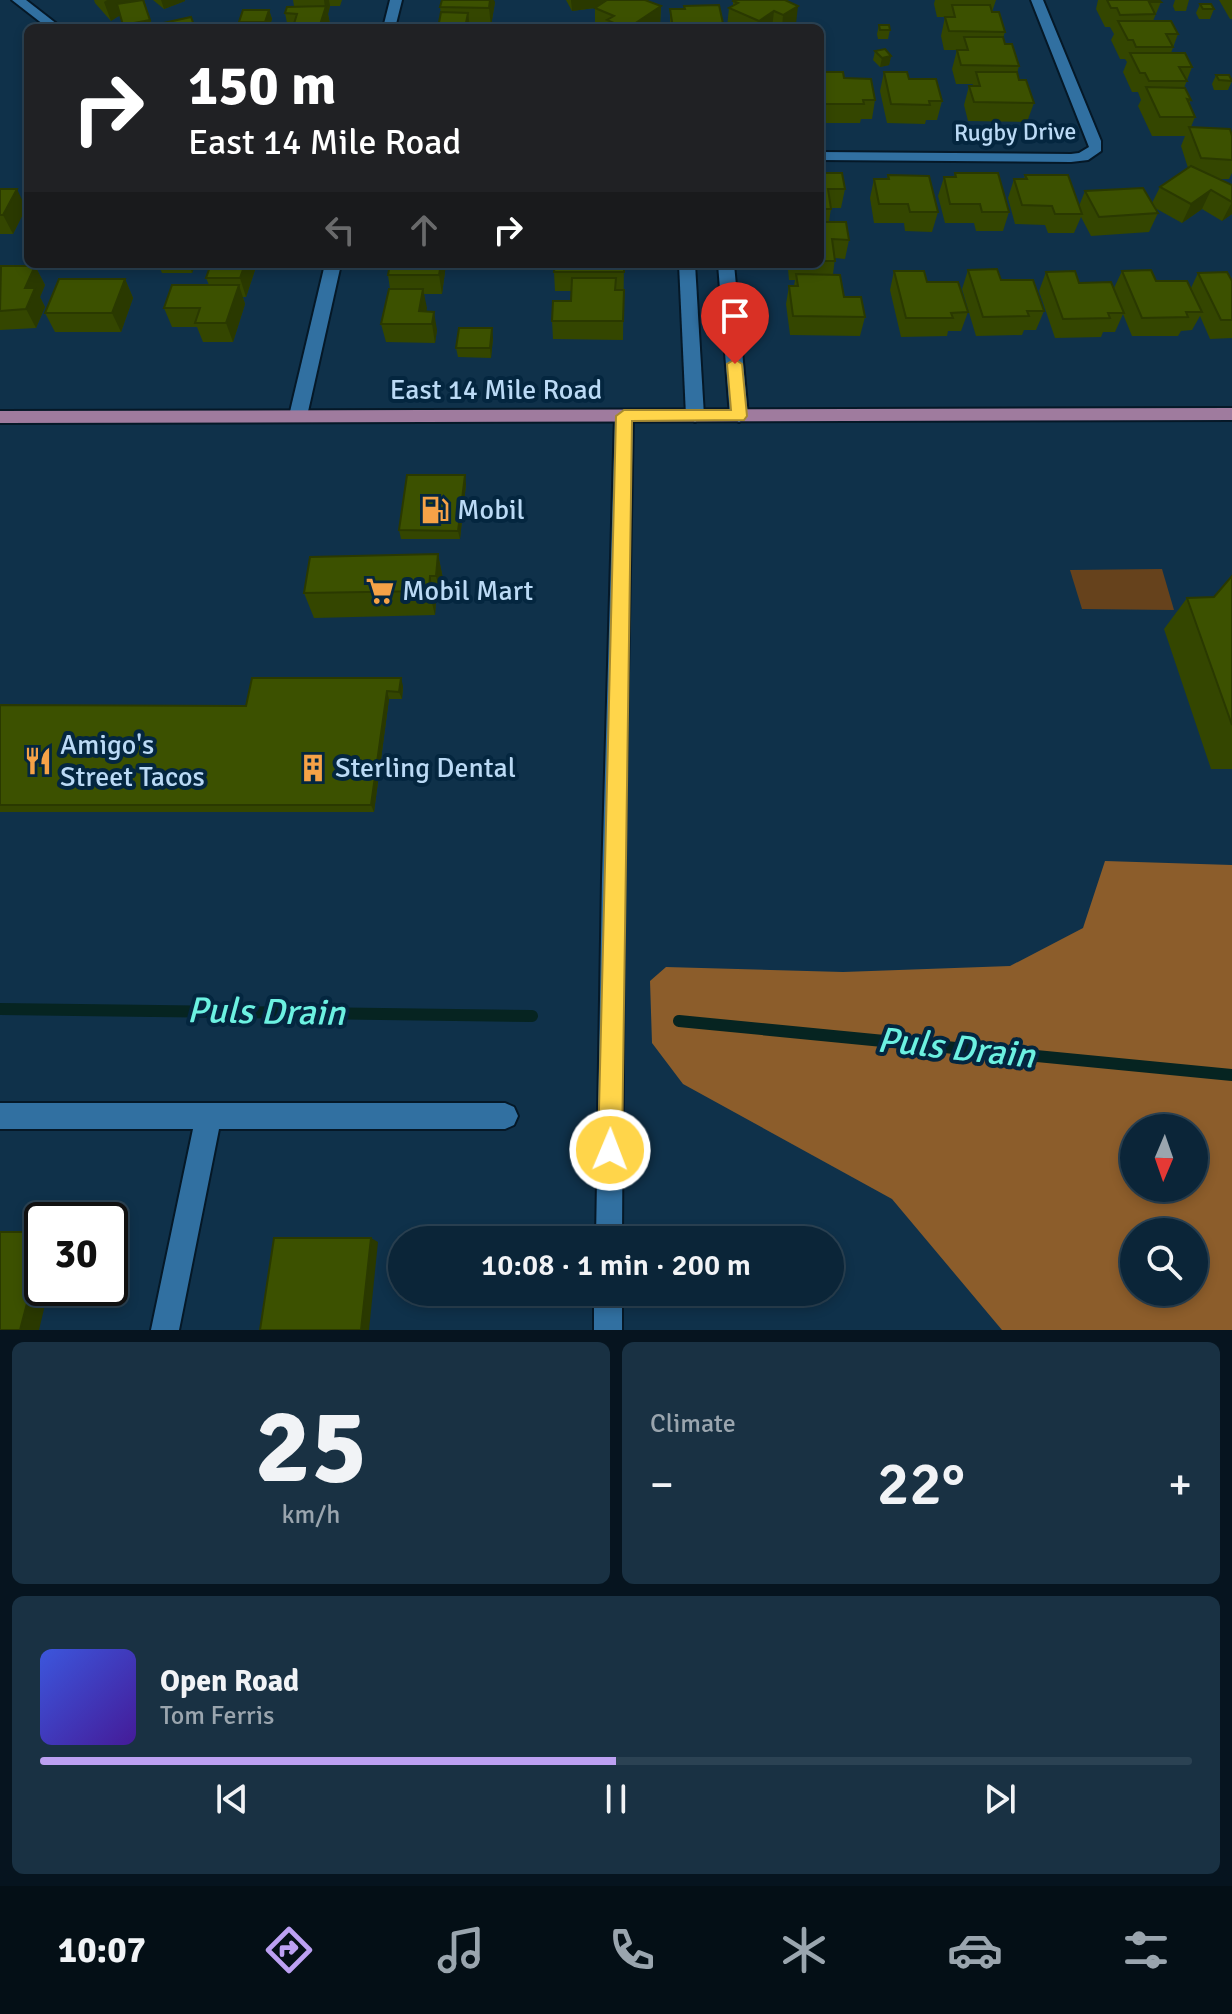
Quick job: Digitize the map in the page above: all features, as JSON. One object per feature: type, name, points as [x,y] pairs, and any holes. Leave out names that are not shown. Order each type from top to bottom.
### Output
[{"type":"main road","name":"East 14 Mile Road","points":[[0,417],[1232,414]]},
{"type":"street","points":[[18,0],[51,24]]},
{"type":"street","points":[[390,24],[396,0]]},
{"type":"street","name":"Rugby Drive","points":[[824,156],[1071,158],[1091,154],[1096,148],[1094,141],[1037,0]]},
{"type":"street","points":[[298,416],[332,268]]},
{"type":"street","points":[[687,268],[695,416]]},
{"type":"street","points":[[726,268],[739,416]]},
{"type":"street","points":[[609,1226],[613,879],[624,416]]},
{"type":"street","points":[[165,1330],[209,1115]]},
{"type":"street","points":[[0,1116],[505,1116]]},
{"type":"street","points":[[608,1306],[608,1330]]},
{"type":"shaded area","points":[[1162,569],[1174,610],[1082,609],[1070,570]]},
{"type":"shaded area","points":[[1105,861],[1232,865],[1232,1330],[1002,1330],[892,1199],[683,1084],[652,1043],[650,981],[666,967],[843,972],[1010,966],[1083,928]]},
{"type":"building","points":[[143,0],[150,20],[123,24],[117,4]]},
{"type":"building","points":[[442,0],[490,0],[489,8],[440,7]]},
{"type":"building","points":[[607,0],[645,0],[661,6],[634,24],[616,24],[607,20],[614,16],[595,8]]},
{"type":"building","points":[[734,0],[785,0],[798,6],[783,15],[774,11],[759,21],[729,8],[738,3]]},
{"type":"building","points":[[1107,0],[1161,2],[1149,2],[1155,14],[1120,15]]},
{"type":"building","points":[[1200,4],[1211,4],[1214,9],[1203,9]]},
{"type":"building","points":[[719,5],[723,24],[672,24],[670,9],[685,9],[684,6]]},
{"type":"building","points":[[952,5],[990,5],[992,12],[999,12],[1005,32],[949,31],[945,17],[955,17]]},
{"type":"building","points":[[326,6],[320,24],[294,24],[297,14],[285,13],[287,7]]},
{"type":"building","points":[[243,10],[269,10],[265,22],[239,22]]},
{"type":"building","points":[[441,12],[468,13],[466,24],[439,24]]},
{"type":"building","points":[[191,17],[194,24],[159,24]]},
{"type":"building","points":[[1118,21],[1171,21],[1178,34],[1166,34],[1173,47],[1136,47],[1133,40],[1128,40]]},
{"type":"building","points":[[879,25],[889,25],[890,30],[880,30]]},
{"type":"building","points":[[964,37],[1003,37],[1005,44],[1012,44],[1019,66],[961,65],[957,50],[968,50]]},
{"type":"building","points":[[885,49],[891,56],[882,58],[875,51]]},
{"type":"building","points":[[1130,53],[1185,53],[1192,67],[1179,67],[1187,81],[1149,81],[1145,73],[1140,73]]},
{"type":"building","points":[[824,72],[843,72],[844,78],[871,79],[875,100],[863,100],[864,104],[824,104]]},
{"type":"building","points":[[884,72],[907,72],[909,79],[936,79],[942,101],[929,101],[930,105],[891,104]]},
{"type":"building","points":[[976,72],[1017,72],[1019,80],[1026,80],[1034,103],[974,102],[969,86],[980,86]]},
{"type":"building","points":[[1216,75],[1229,75],[1232,81],[1219,80]]},
{"type":"building","points":[[1146,87],[1185,88],[1195,117],[1160,117]]},
{"type":"building","points":[[1189,127],[1230,129],[1232,160],[1201,158]]},
{"type":"building","points":[[1191,166],[1232,185],[1232,202],[1211,190],[1191,204],[1160,187]]},
{"type":"building","points":[[824,173],[842,173],[845,189],[828,189],[831,209],[824,209]]},
{"type":"building","points":[[955,173],[998,173],[1009,212],[982,212],[980,204],[950,204],[944,177],[956,177]]},
{"type":"building","points":[[888,175],[929,176],[938,212],[910,212],[908,204],[879,204],[874,179],[889,179]]},
{"type":"building","points":[[1025,175],[1068,175],[1082,214],[1055,214],[1052,206],[1022,205],[1014,179],[1027,179]]},
{"type":"building","points":[[1143,188],[1158,213],[1099,217],[1085,191]]},
{"type":"building","points":[[0,189],[17,189],[3,215],[0,215]]},
{"type":"building","points":[[824,222],[846,222],[849,240],[832,239],[835,261],[824,261]]},
{"type":"building","points":[[1,266],[34,268],[25,288],[35,288],[26,309],[0,311]]},
{"type":"building","points":[[210,268],[244,268],[240,278],[206,278]]},
{"type":"building","points":[[389,268],[440,268],[439,275],[388,275]]},
{"type":"building","points":[[554,268],[624,268],[624,272],[554,272]]},
{"type":"building","points":[[997,269],[1001,280],[1033,280],[1044,311],[1027,311],[1029,316],[983,317],[968,270]]},
{"type":"building","points":[[1151,270],[1156,281],[1187,281],[1202,312],[1186,312],[1188,317],[1142,318],[1122,271]]},
{"type":"building","points":[[894,271],[924,271],[927,282],[958,282],[968,312],[951,313],[953,318],[906,318]]},
{"type":"building","points":[[1075,271],[1079,283],[1111,282],[1124,313],[1108,313],[1110,318],[1063,319],[1046,272]]},
{"type":"building","points":[[1227,272],[1232,281],[1232,320],[1221,320],[1198,273]]},
{"type":"building","points":[[796,274],[840,275],[844,297],[861,297],[865,317],[793,316],[789,286],[798,286]]},
{"type":"building","points":[[572,278],[616,278],[615,290],[624,290],[623,321],[552,321],[553,301],[571,301]]},
{"type":"building","points":[[59,279],[125,279],[112,313],[45,313]]},
{"type":"building","points":[[172,285],[239,285],[226,323],[195,323],[200,308],[164,308]]},
{"type":"building","points":[[389,289],[423,289],[419,311],[434,312],[432,324],[381,324]]},
{"type":"building","points":[[459,328],[492,328],[490,348],[456,348]]},
{"type":"building","points":[[407,475],[465,475],[458,531],[399,530]]},
{"type":"building","points":[[438,554],[436,576],[430,576],[429,591],[304,593],[310,557]]},
{"type":"building","points":[[1232,576],[1232,725],[1187,598],[1214,597]]},
{"type":"building","points":[[252,678],[401,678],[399,692],[387,691],[371,805],[0,805],[0,705],[246,706]]},
{"type":"building","points":[[0,1232],[24,1232],[26,1306],[20,1330],[0,1330]]},
{"type":"building","points":[[274,1238],[371,1238],[361,1330],[260,1330]]},
{"type":"waterway","name":"Puls Drain","points":[[0,1009],[532,1016]]},
{"type":"waterway","name":"Puls Drain","points":[[679,1021],[1232,1075]]},
{"type":"place","name":"Mobil","points":[[435,510]]},
{"type":"place","name":"Mobil Mart","points":[[380,591]]},
{"type":"place","name":"Amigo's Street Tacos","points":[[38,761]]},
{"type":"place","name":"Sterling Dental","points":[[313,768]]},
{"type":"route","points":[[610,1150],[624,416],[739,416],[735,364]]}]
